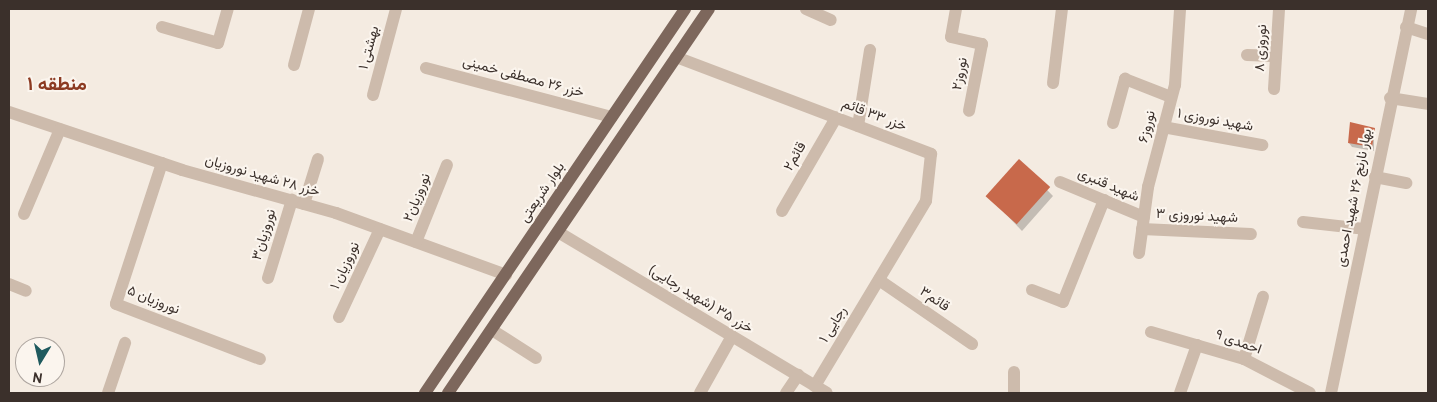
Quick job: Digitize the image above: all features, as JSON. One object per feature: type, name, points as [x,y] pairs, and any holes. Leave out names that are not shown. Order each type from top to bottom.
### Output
[{"type":"main road","name":"بلوار شریعتی","points":[[425,393],[685,9]]},
{"type":"main road","points":[[448,393],[708,9]]},
{"type":"street","points":[[162,27],[218,43],[228,9]]},
{"type":"street","points":[[294,65],[309,9]]},
{"type":"street","name":"بهشتی ۱","points":[[373,95],[396,9]]},
{"type":"street","points":[[806,9],[831,20]]},
{"type":"street","name":"نوروز۲","points":[[956,9],[952,38],[982,44],[969,111]]},
{"type":"street","points":[[1053,83],[1062,9]]},
{"type":"street","name":"نوروز۶","points":[[1139,253],[1143,223],[1163,127],[1172,97],[1180,9]]},
{"type":"street","name":"نوروزی ۸","points":[[1274,89],[1279,9]]},
{"type":"street","name":"بهار نارنج ۲۶ شهید احمدی","points":[[1331,393],[1390,98],[1411,9]]},
{"type":"street","points":[[1406,27],[1428,34]]},
{"type":"street","points":[[858,126],[870,50]]},
{"type":"street","points":[[1247,55],[1276,56]]},
{"type":"street","name":"خزر ۳۳ قائم","points":[[676,57],[931,154],[926,201],[879,280]]},
{"type":"street","name":"خزر ۲۶ مصطفی خمینی","points":[[426,68],[612,117]]},
{"type":"street","points":[[1113,123],[1125,79],[1172,97]]},
{"type":"street","points":[[1390,98],[1428,104]]},
{"type":"street","name":"خزر ۲۸ شهید نوروزیان","points":[[9,112],[162,163],[298,202],[380,229],[506,275]]},
{"type":"street","name":"قائم۲","points":[[782,211],[836,118]]},
{"type":"street","name":"شهید نوروزی ۱","points":[[1163,127],[1262,145]]},
{"type":"street","points":[[24,214],[60,129]]},
{"type":"street","name":"نوروزیان۳","points":[[268,278],[298,202],[318,159]]},
{"type":"street","name":"نوروزیان ۵","points":[[162,163],[116,304],[260,359]]},
{"type":"street","name":"نوروزیان۲","points":[[416,242],[447,165]]},
{"type":"street","points":[[1375,177],[1406,183]]},
{"type":"street","name":"شهید قنبری","points":[[1060,182],[1104,200],[1143,223]]},
{"type":"street","points":[[1032,290],[1063,302],[1104,200]]},
{"type":"street","points":[[1303,222],[1364,229]]},
{"type":"street","name":"شهید نوروزی ۳","points":[[1143,223],[1251,234]]},
{"type":"street","name":"نوروزیان ۱","points":[[339,317],[380,229]]},
{"type":"street","name":"خزر ۳۵ (شهید رجایی)","points":[[558,232],[828,393]]},
{"type":"street","name":"قائم۳","points":[[879,280],[972,344]]},
{"type":"street","name":"رجایی ۱","points":[[815,386],[879,280]]},
{"type":"street","points":[[9,284],[26,292]]},
{"type":"street","points":[[1244,359],[1263,298]]},
{"type":"street","points":[[492,330],[536,358]]},
{"type":"street","name":"احمدی ۹","points":[[1151,332],[1244,359],[1310,393]]},
{"type":"street","points":[[700,393],[732,336]]},
{"type":"street","points":[[108,393],[125,343]]},
{"type":"street","points":[[1180,393],[1197,345]]},
{"type":"street","points":[[1014,372],[1014,393]]},
{"type":"street","points":[[786,393],[798,375]]},
{"type":"building","points":[[1350,122],[1375,128],[1372,147],[1348,143]]},
{"type":"building","points":[[1019,159],[1050,187],[1017,224],[986,196]]},
{"type":"district","name":"منطقه ۱","points":[[57,86]]}]
